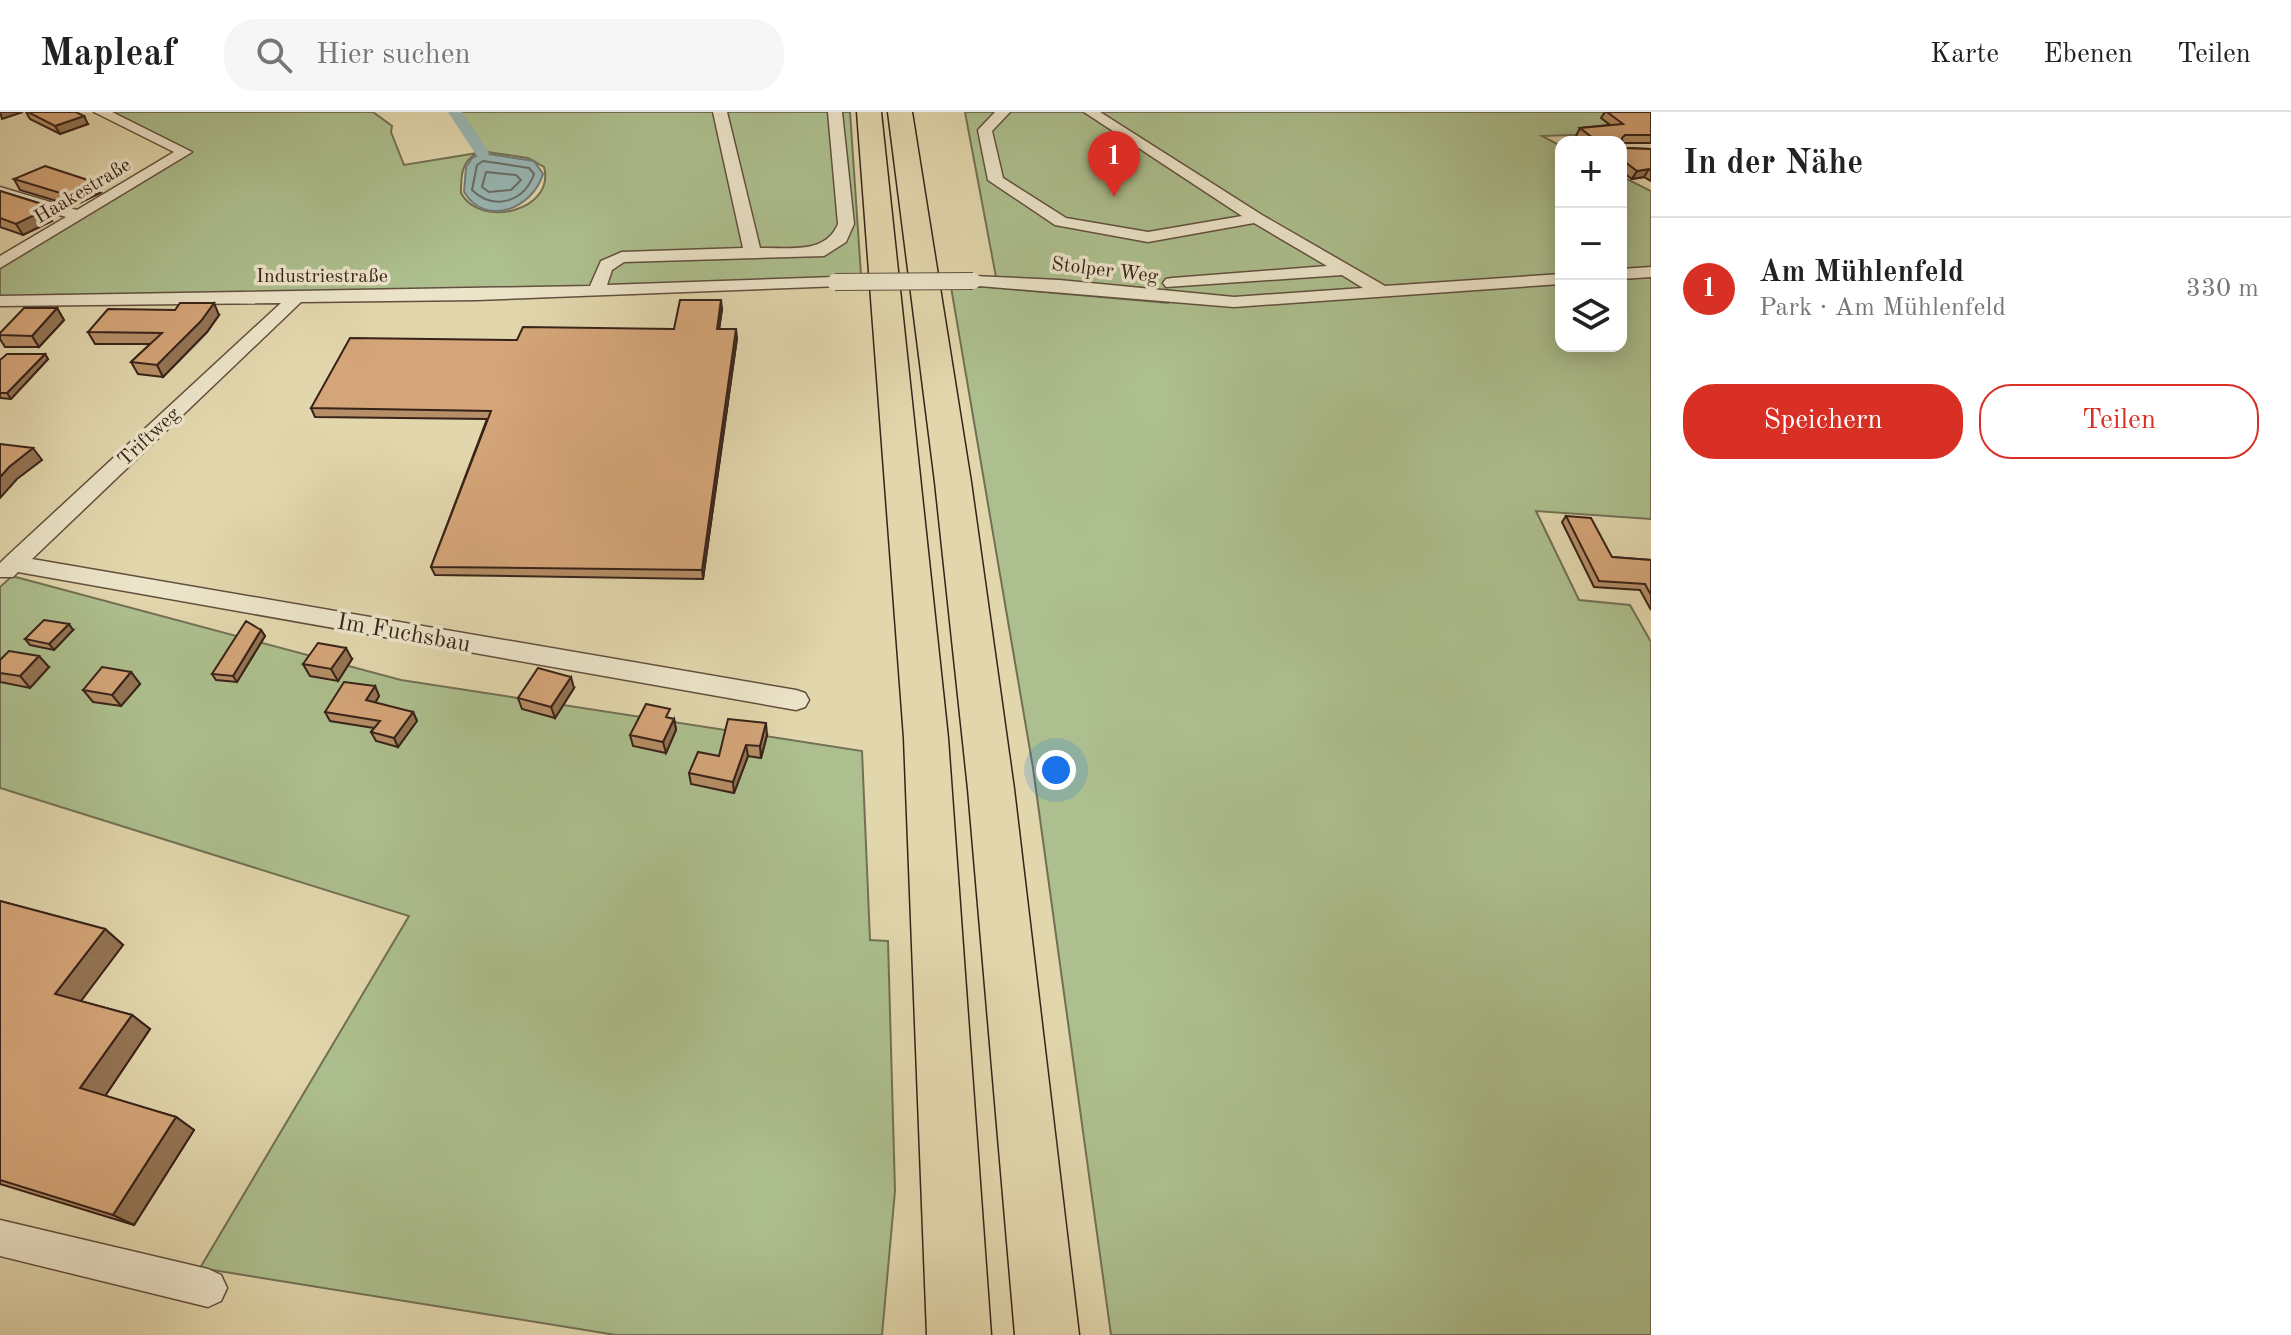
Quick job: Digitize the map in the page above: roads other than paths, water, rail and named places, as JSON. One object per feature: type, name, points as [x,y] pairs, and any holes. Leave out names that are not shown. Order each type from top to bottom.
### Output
[{"type":"highway","points":[[869,112],[926,738],[959,1335]]},
{"type":"highway","points":[[900,112],[953,482],[991,789],[1047,1335]]},
{"type":"highway","points":[[930,1335],[948,1116]]},
{"type":"highway","points":[[1029,1158],[1062,1335]]},
{"type":"street","name":"Haakestraße","points":[[0,263],[185,152],[101,112]]},
{"type":"street","points":[[720,112],[753,255]]},
{"type":"street","points":[[598,290],[604,267],[611,260],[622,257],[753,255],[824,251],[834,246],[845,231],[844,186],[835,112]]},
{"type":"street","points":[[1003,112],[985,130],[996,180],[1061,222],[1148,237],[1256,218]]},
{"type":"street","points":[[1091,112],[1256,218],[1383,292]]},
{"type":"street","points":[[0,192],[78,215]]},
{"type":"street","points":[[1172,283],[1346,270]]},
{"type":"street","points":[[1627,274],[1651,272]]},
{"type":"street","name":"Stolper Weg","points":[[644,288],[973,281],[1059,285],[1224,302],[1555,279]]},
{"type":"street","name":"Industriestraße","points":[[0,301],[644,288]]},
{"type":"street","name":"Triftweg","points":[[6,569],[297,297]]},
{"type":"street","name":"Im Fuchsbau","points":[[6,569],[796,700]]},
{"type":"street","points":[[0,1238],[208,1288]]},
{"type":"water","points":[[482,153],[534,161],[543,174],[538,186],[530,196],[508,209],[484,209],[473,203],[464,192],[466,167],[472,158]]},
{"type":"waterway","points":[[455,112],[482,153]]},
{"type":"place","name":"Am Mühlenfeld","points":[[1114,197]]}]
